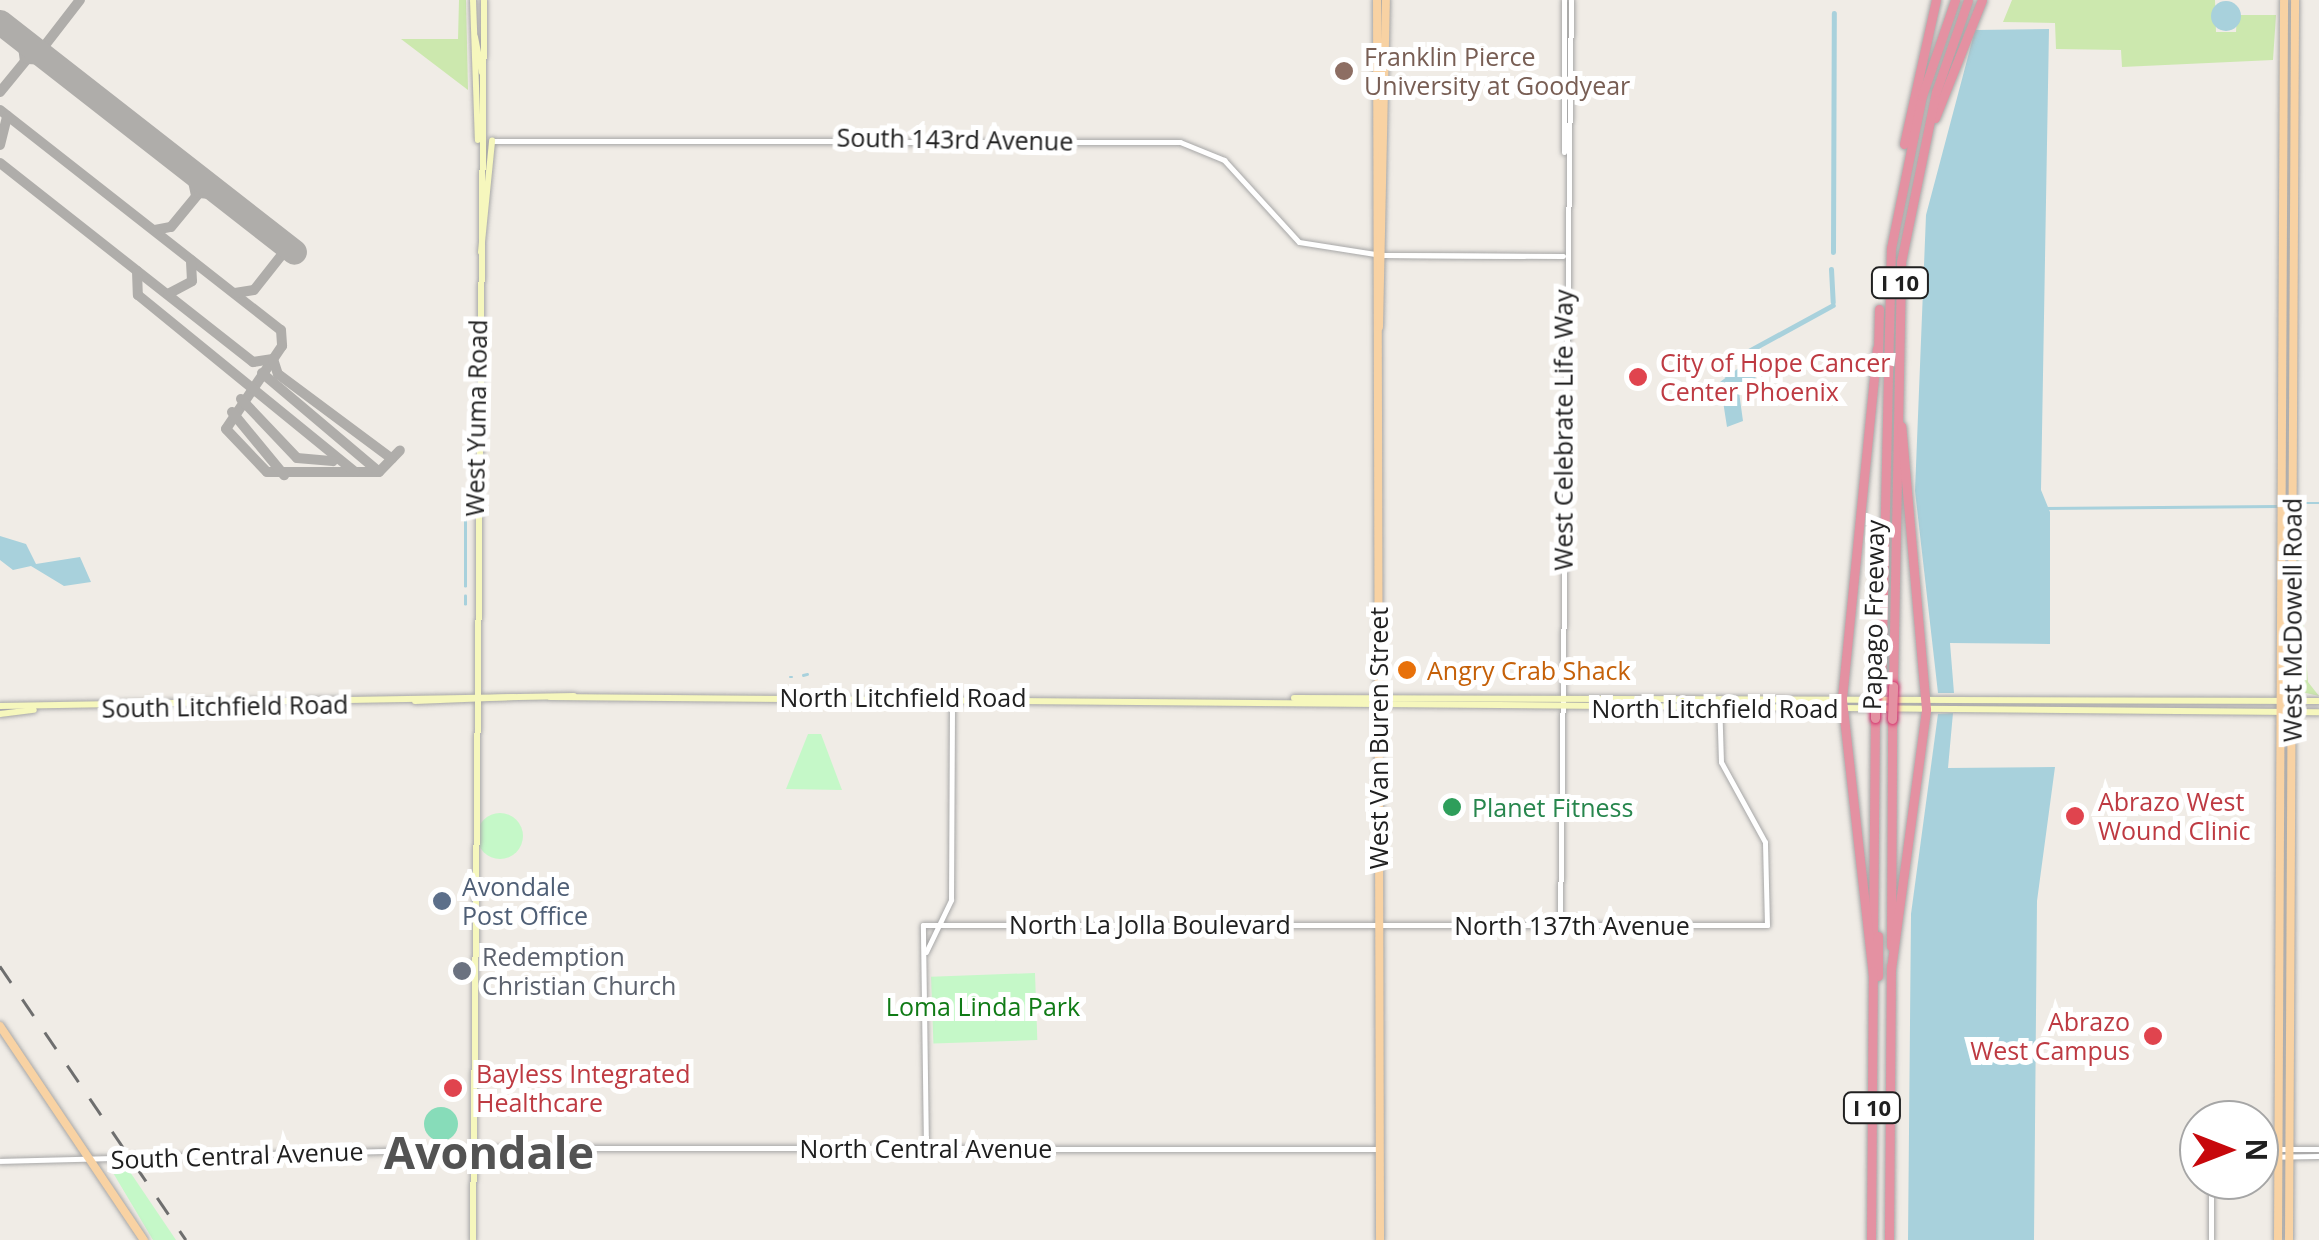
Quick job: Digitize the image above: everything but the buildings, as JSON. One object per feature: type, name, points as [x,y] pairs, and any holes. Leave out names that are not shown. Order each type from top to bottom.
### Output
[{"type":"highway","points":[[1904,144],[1936,0]]},
{"type":"highway","points":[[1873,976],[1842,703],[1863,504],[1875,475],[1896,216],[1952,0]]},
{"type":"highway","name":"I 10","points":[[1875,475],[1878,346],[1904,144],[1952,0]]},
{"type":"highway","name":"Papago Freeway","points":[[1889,1240],[1892,718],[1900,505],[1896,394],[1901,262],[1917,172],[1968,0]]},
{"type":"highway","points":[[1917,172],[1982,0]]},
{"type":"highway","name":"Papago Freeway","points":[[1874,1240],[1879,505],[1875,475]]},
{"type":"highway","points":[[1891,969],[1926,704],[1900,505]]},
{"type":"highway","points":[[1874,1240],[1878,718]]},
{"type":"main road","name":"West Yuma Road","points":[[473,0],[479,141]]},
{"type":"main road","name":"West Yuma Road","points":[[473,1240],[473,699],[484,0]]},
{"type":"main road","name":"West Van Buren Street","points":[[1378,0],[1380,1240]]},
{"type":"main road","name":"West Van Buren Street","points":[[1379,254],[1386,0]]},
{"type":"main road","name":"West McDowell Road","points":[[2278,1240],[2284,1153],[2293,712],[2288,701],[2284,0]]},
{"type":"main road","name":"West McDowell Road","points":[[2288,321],[2294,0]]},
{"type":"main road","points":[[473,35],[483,73]]},
{"type":"main road","points":[[1376,108],[1384,131]]},
{"type":"main road","points":[[478,298],[492,141]]},
{"type":"main road","points":[[1464,706],[1490,698]]},
{"type":"main road","points":[[1494,706],[1516,698]]},
{"type":"main road","name":"North Litchfield Road","points":[[473,699],[1516,698],[1718,708],[1842,703]]},
{"type":"main road","name":"North Litchfield Road","points":[[1377,700],[1494,706],[1718,698],[2319,712]]},
{"type":"main road","name":"South Litchfield Road","points":[[0,706],[30,709],[473,699]]},
{"type":"main road","name":"West McDowell Road","points":[[2288,701],[2282,713],[2281,835],[2284,1153],[2289,1240]]},
{"type":"main road","name":"North Litchfield Road","points":[[1926,704],[2319,701]]},
{"type":"main road","name":"South Litchfield Road","points":[[0,714],[30,709]]},
{"type":"main road","points":[[2281,835],[2292,834]]},
{"type":"main road","points":[[0,1026],[144,1240]]},
{"type":"street","name":"West Celebrate Life Way","points":[[1560,924],[1568,0]]},
{"type":"street","name":"South 143rd Avenue","points":[[479,141],[1180,142],[1224,160],[1299,242],[1345,255],[1564,256]]},
{"type":"street","points":[[926,1148],[924,960],[940,924],[951,877],[952,696]]},
{"type":"street","points":[[1718,698],[1718,708]]},
{"type":"street","name":"North 137th Avenue","points":[[1378,925],[1767,925],[1765,842],[1724,770],[1718,708]]},
{"type":"street","name":"North La Jolla Boulevard","points":[[924,960],[924,925],[1378,925]]},
{"type":"street","name":"North Central Avenue","points":[[473,1148],[1380,1148]]},
{"type":"street","name":"South Central Avenue","points":[[0,1161],[473,1148]]},
{"type":"street","points":[[2279,1152],[2319,1153]]},
{"type":"street","points":[[2279,1154],[2284,1153]]},
{"type":"street","points":[[2211,1200],[2211,1240]]},
{"type":"green space","points":[[459,0],[466,0],[468,90],[401,39],[458,39]]},
{"type":"green space","points":[[2012,0],[2215,0],[2216,32],[2236,32],[2237,15],[2276,15],[2273,60],[2122,67],[2121,50],[2056,49],[2055,23],[2003,22]]},
{"type":"green space","points":[[2295,514],[2308,682],[2319,696],[2297,691]]},
{"type":"green space","points":[[808,734],[821,734],[842,790],[786,789]]},
{"type":"green space","points":[[500,813],[516,820],[523,836],[516,852],[500,859],[484,852],[477,836],[484,820]]},
{"type":"green space","name":"Loma Linda Park","points":[[1035,973],[1037,1040],[933,1044],[931,977]]},
{"type":"green space","points":[[441,1107],[453,1112],[458,1124],[453,1136],[441,1141],[429,1136],[424,1124],[429,1112]]},
{"type":"green space","points":[[109,1166],[126,1166],[176,1240],[153,1240]]},
{"type":"water","points":[[2226,1],[2240,10],[2241,16],[2232,30],[2226,31],[2212,22],[2211,16],[2220,2]]},
{"type":"water","points":[[2049,29],[2041,490],[2050,512],[2050,644],[1950,643],[1954,693],[1938,693],[1915,491],[1926,215],[1975,30]]},
{"type":"water","points":[[1744,364],[1756,378],[1739,392],[1743,421],[1727,427],[1720,382]]},
{"type":"water","points":[[0,536],[26,544],[36,564],[80,557],[91,582],[64,586],[31,566],[13,570],[0,560]]},
{"type":"water","points":[[1953,713],[1948,768],[2055,767],[2037,901],[2034,1240],[1908,1240],[1911,914],[1938,714]]},
{"type":"waterway","points":[[1833,252],[1834,13]]},
{"type":"waterway","points":[[1831,269],[1833,302]]},
{"type":"waterway","points":[[1726,375],[1723,365],[1833,305]]},
{"type":"waterway","points":[[465,499],[465,586]]},
{"type":"waterway","points":[[2298,503],[2319,503]]},
{"type":"waterway","points":[[2045,508],[2277,506]]},
{"type":"waterway","points":[[465,596],[465,604]]},
{"type":"waterway","points":[[803,675],[807,674]]},
{"type":"taxiway","points":[[39,53],[80,0]]},
{"type":"taxiway","points":[[22,40],[25,61]]},
{"type":"taxiway","points":[[0,92],[27,59],[48,60]]},
{"type":"taxiway","points":[[0,110],[281,330],[282,346],[226,429],[267,472],[379,472],[400,450]]},
{"type":"taxiway","points":[[0,145],[7,116]]},
{"type":"taxiway","points":[[0,163],[253,362],[273,359],[278,374],[392,459]]},
{"type":"taxiway","points":[[191,172],[196,195]]},
{"type":"taxiway","points":[[155,230],[171,227],[199,193],[221,195]]},
{"type":"taxiway","points":[[235,293],[254,290],[288,247]]},
{"type":"taxiway","points":[[168,294],[192,281],[191,260]]},
{"type":"taxiway","points":[[137,271],[138,295],[355,472]]},
{"type":"taxiway","points":[[262,373],[378,471]]},
{"type":"taxiway","points":[[241,399],[297,458],[333,461]]},
{"type":"taxiway","points":[[232,412],[284,475]]},
{"type":"runway","points":[[0,22],[294,252]]},
{"type":"railway","points":[[0,966],[186,1240]]},
{"type":"place","name":"Franklin Pierce University at Goodyear","points":[[1344,71]]},
{"type":"place","name":"City of Hope Cancer Center Phoenix","points":[[1638,377]]},
{"type":"place","name":"Angry Crab Shack","points":[[1407,670]]},
{"type":"place","name":"Planet Fitness","points":[[1452,807]]},
{"type":"place","name":"Abrazo West Wound Clinic","points":[[2075,816]]},
{"type":"place","name":"Avondale Post Office","points":[[442,901]]},
{"type":"place","name":"Redemption Christian Church","points":[[462,971]]},
{"type":"place","name":"Abrazo West Campus","points":[[2153,1036]]},
{"type":"place","name":"Bayless Integrated Healthcare","points":[[453,1088]]},
{"type":"district","name":"Avondale","points":[[489,1152]]}]
